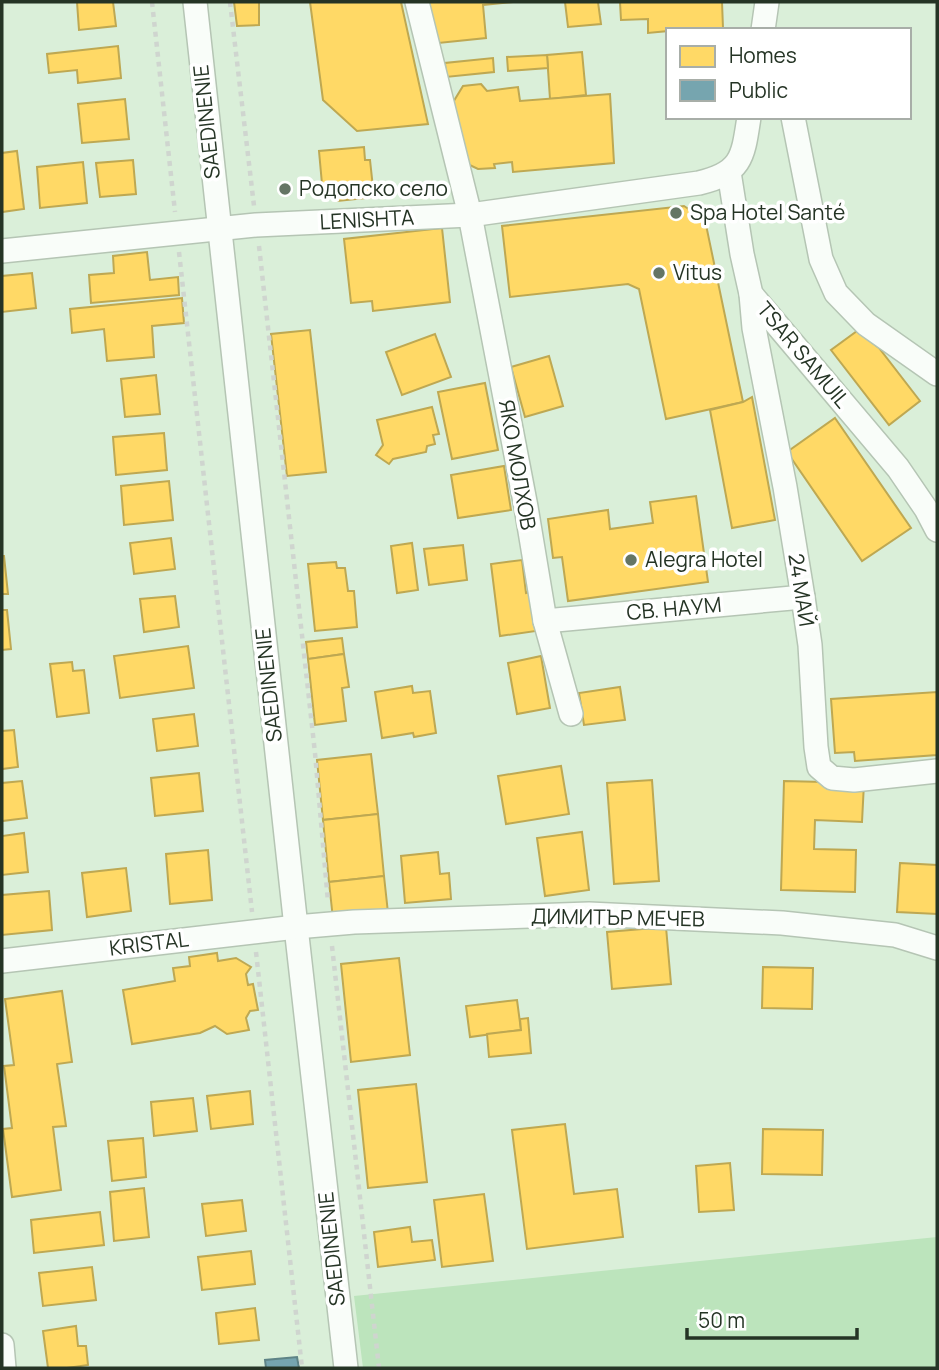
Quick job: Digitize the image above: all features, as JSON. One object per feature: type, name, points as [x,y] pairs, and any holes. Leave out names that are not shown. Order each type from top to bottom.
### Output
[{"type":"street","name":"SAEDINENIE","points":[[195,2],[346,1368]]},
{"type":"street","name":"ЯКО МОЛХОВ","points":[[417,2],[470,215],[545,621],[571,714]]},
{"type":"street","points":[[763,28],[767,2]]},
{"type":"street","points":[[729,172],[740,160],[749,119]]},
{"type":"street","points":[[793,119],[821,260],[836,293],[866,324],[937,374]]},
{"type":"street","name":"LENISHTA","points":[[2,251],[256,225],[470,215],[699,183],[729,172]]},
{"type":"street","name":"TSAR SAMUIL","points":[[729,172],[751,294],[898,468],[937,530]]},
{"type":"street","name":"24 МАЙ","points":[[751,294],[754,328],[785,487],[810,645],[819,766],[832,778],[854,780],[937,771]]},
{"type":"street","name":"СВ. НАУМ","points":[[545,621],[803,597]]},
{"type":"street","name":"ДИМИТЪР МЕЧЕВ","points":[[296,927],[589,914],[782,923],[895,935],[937,947]]},
{"type":"street","name":"KRISTAL","points":[[2,961],[296,927]]},
{"type":"street","points":[[2,1345],[4,1368]]},
{"type":"path","points":[[152,2],[302,1368]]},
{"type":"path","points":[[230,2],[313,739],[330,924],[379,1368]]},
{"type":"green space","points":[[937,1237],[937,1368],[363,1368],[354,1296]]},
{"type":"building: Homes","points":[[77,2],[113,2],[116,26],[79,30]]},
{"type":"building: Homes","points":[[234,2],[259,2],[259,25],[237,26]]},
{"type":"building: Homes","points":[[310,2],[401,2],[428,124],[357,131],[323,100]]},
{"type":"building: Homes","points":[[425,2],[513,2],[483,5],[486,38],[429,44]]},
{"type":"building: Homes","points":[[565,2],[598,2],[601,24],[568,27]]},
{"type":"building: Homes","points":[[620,2],[722,2],[723,28],[666,28],[666,31],[648,33],[648,19],[621,20]]},
{"type":"building: Homes","points":[[118,46],[121,78],[78,83],[77,70],[49,73],[47,54]]},
{"type":"building: Homes","points":[[582,52],[586,95],[550,99],[547,55]]},
{"type":"building: Homes","points":[[547,55],[548,68],[508,71],[507,57]]},
{"type":"building: Homes","points":[[493,58],[494,72],[446,77],[445,63]]},
{"type":"building: Homes","points":[[481,84],[487,91],[518,87],[520,101],[610,94],[614,163],[513,172],[512,162],[494,164],[495,168],[478,169],[457,159],[449,109],[463,86]]},
{"type":"building: Homes","points":[[125,99],[129,139],[82,143],[78,104]]},
{"type":"building: Homes","points":[[364,147],[365,160],[370,160],[374,197],[338,201],[337,194],[323,195],[319,151]]},
{"type":"building: Homes","points":[[17,151],[24,209],[2,212],[2,153]]},
{"type":"building: Homes","points":[[133,160],[136,194],[100,197],[96,163]]},
{"type":"building: Homes","points":[[83,162],[87,203],[40,208],[37,167]]},
{"type":"building: Homes","points":[[684,206],[705,220],[743,402],[666,419],[639,289],[628,284],[510,297],[502,226]]},
{"type":"building: Homes","points":[[442,228],[450,302],[373,311],[372,301],[351,303],[344,239]]},
{"type":"building: Homes","points":[[147,252],[150,280],[178,277],[179,295],[91,303],[89,275],[114,273],[113,256]]},
{"type":"building: Homes","points":[[32,273],[36,308],[2,312],[2,276]]},
{"type":"building: Homes","points":[[182,298],[184,323],[152,326],[154,357],[107,361],[104,329],[72,333],[70,309]]},
{"type":"building: Homes","points":[[310,330],[326,472],[287,476],[271,334]]},
{"type":"building: Homes","points":[[857,331],[879,348],[920,401],[889,425],[831,350]]},
{"type":"building: Homes","points":[[435,334],[451,377],[402,395],[386,352]]},
{"type":"building: Homes","points":[[549,356],[563,406],[525,417],[511,367]]},
{"type":"building: Homes","points":[[156,375],[160,414],[125,417],[121,379]]},
{"type":"building: Homes","points":[[485,383],[498,450],[452,459],[438,392]]},
{"type":"building: Homes","points":[[752,397],[775,520],[732,528],[710,410],[743,402]]},
{"type":"building: Homes","points":[[432,407],[439,434],[433,435],[435,444],[427,446],[426,452],[393,459],[389,464],[376,455],[383,445],[377,420]]},
{"type":"building: Homes","points":[[835,418],[911,528],[862,561],[787,452]]},
{"type":"building: Homes","points":[[164,433],[167,470],[116,475],[113,437]]},
{"type":"building: Homes","points":[[504,466],[511,510],[458,518],[451,475]]},
{"type":"building: Homes","points":[[169,481],[173,520],[124,525],[121,486]]},
{"type":"building: Homes","points":[[696,496],[708,582],[568,601],[562,557],[553,558],[548,519],[608,510],[610,529],[653,523],[650,502]]},
{"type":"building: Homes","points":[[171,538],[175,569],[134,574],[130,543]]},
{"type":"building: Homes","points":[[412,543],[418,590],[397,593],[391,546]]},
{"type":"building: Homes","points":[[463,545],[467,580],[429,585],[424,549]]},
{"type":"building: Homes","points":[[4,556],[8,594],[2,594]]},
{"type":"building: Homes","points":[[522,560],[526,593],[531,592],[536,631],[500,636],[491,564]]},
{"type":"building: Homes","points":[[336,562],[337,568],[345,568],[348,591],[354,591],[357,627],[315,631],[308,564]]},
{"type":"building: Homes","points":[[175,596],[179,627],[144,632],[140,599]]},
{"type":"building: Homes","points":[[2,610],[7,610],[11,649],[2,650]]},
{"type":"building: Homes","points":[[342,638],[344,654],[308,659],[306,642]]},
{"type":"building: Homes","points":[[188,646],[194,688],[120,698],[114,656]]},
{"type":"building: Homes","points":[[344,654],[349,687],[342,688],[346,721],[315,725],[308,659]]},
{"type":"building: Homes","points":[[541,656],[550,708],[517,714],[508,663]]},
{"type":"building: Homes","points":[[72,662],[73,671],[84,670],[89,713],[57,717],[50,664]]},
{"type":"building: Homes","points":[[412,686],[413,693],[430,691],[436,733],[414,737],[413,733],[382,738],[375,692]]},
{"type":"building: Homes","points":[[620,687],[625,720],[584,725],[579,693]]},
{"type":"building: Homes","points":[[937,692],[937,755],[855,761],[854,752],[835,753],[831,699]]},
{"type":"building: Homes","points":[[194,714],[198,746],[157,751],[153,719]]},
{"type":"building: Homes","points":[[14,730],[18,767],[2,769],[2,731]]},
{"type":"building: Homes","points":[[371,754],[378,814],[323,820],[317,760]]},
{"type":"building: Homes","points":[[561,766],[569,814],[506,824],[498,776]]},
{"type":"building: Homes","points":[[199,773],[203,811],[155,816],[151,778]]},
{"type":"building: Homes","points":[[652,780],[659,881],[614,884],[607,783]]},
{"type":"building: Homes","points":[[22,781],[27,818],[2,821],[2,783]]},
{"type":"building: Homes","points":[[784,781],[864,783],[862,822],[815,820],[814,849],[856,850],[855,892],[781,890]]},
{"type":"building: Homes","points":[[378,814],[384,876],[329,882],[323,820]]},
{"type":"building: Homes","points":[[582,832],[589,890],[545,896],[537,838]]},
{"type":"building: Homes","points":[[24,833],[28,872],[2,875],[2,836]]},
{"type":"building: Homes","points":[[208,850],[212,900],[170,904],[166,854]]},
{"type":"building: Homes","points":[[438,852],[440,874],[449,873],[451,899],[405,903],[401,856]]},
{"type":"building: Homes","points":[[900,863],[937,865],[937,914],[897,912]]},
{"type":"building: Homes","points":[[126,868],[131,911],[87,917],[82,873]]},
{"type":"building: Homes","points":[[384,876],[388,913],[333,919],[329,882]]},
{"type":"building: Homes","points":[[49,891],[52,930],[2,935],[2,895]]},
{"type":"building: Homes","points":[[666,927],[671,984],[612,989],[607,932]]},
{"type":"building: Homes","points":[[217,953],[218,961],[236,958],[251,967],[246,974],[248,985],[253,984],[258,1010],[250,1011],[246,1018],[249,1030],[227,1034],[215,1026],[200,1033],[132,1044],[123,990],[175,981],[173,968],[190,966],[189,957]]},
{"type":"building: Homes","points":[[399,958],[410,1055],[351,1062],[341,964]]},
{"type":"building: Homes","points":[[763,967],[813,968],[812,1009],[762,1008]]},
{"type":"building: Homes","points":[[62,991],[72,1062],[57,1064],[66,1126],[53,1127],[61,1190],[12,1197],[3,1129],[12,1128],[4,1066],[14,1065],[5,999]]},
{"type":"building: Homes","points":[[517,1000],[521,1030],[470,1037],[466,1006]]},
{"type":"building: Homes","points":[[528,1018],[531,1053],[489,1057],[487,1034],[521,1030],[520,1019]]},
{"type":"building: Homes","points":[[416,1084],[427,1182],[368,1188],[358,1090]]},
{"type":"building: Homes","points":[[250,1091],[253,1124],[211,1129],[207,1096]]},
{"type":"building: Homes","points":[[193,1098],[197,1131],[154,1136],[151,1102]]},
{"type":"building: Homes","points":[[565,1124],[574,1194],[617,1189],[623,1237],[527,1249],[512,1130]]},
{"type":"building: Homes","points":[[763,1129],[823,1130],[822,1175],[762,1174]]},
{"type":"building: Homes","points":[[143,1138],[146,1177],[112,1181],[108,1141]]},
{"type":"building: Homes","points":[[730,1163],[734,1210],[699,1212],[696,1166]]},
{"type":"building: Homes","points":[[144,1188],[149,1237],[114,1241],[110,1192]]},
{"type":"building: Homes","points":[[484,1194],[493,1261],[442,1267],[434,1200]]},
{"type":"building: Homes","points":[[242,1200],[246,1231],[206,1236],[202,1204]]},
{"type":"building: Homes","points":[[100,1212],[104,1245],[34,1253],[31,1220]]},
{"type":"building: Homes","points":[[410,1227],[412,1242],[432,1240],[435,1260],[378,1267],[374,1232]]},
{"type":"building: Homes","points":[[251,1251],[255,1284],[202,1290],[198,1257]]},
{"type":"building: Homes","points":[[92,1267],[96,1300],[43,1306],[39,1273]]},
{"type":"building: Homes","points":[[255,1308],[259,1340],[219,1344],[216,1313]]},
{"type":"building: Homes","points":[[76,1326],[78,1346],[86,1346],[88,1365],[48,1368],[43,1331]]},
{"type":"building: Public","points":[[297,1357],[299,1368],[266,1368],[265,1360]]},
{"type":"place","name":"Родопско село","points":[[285,189]]},
{"type":"place","name":"Spa Hotel Santé","points":[[676,213]]},
{"type":"place","name":"Vitus","points":[[659,273]]},
{"type":"place","name":"Alegra Hotel","points":[[631,560]]}]
